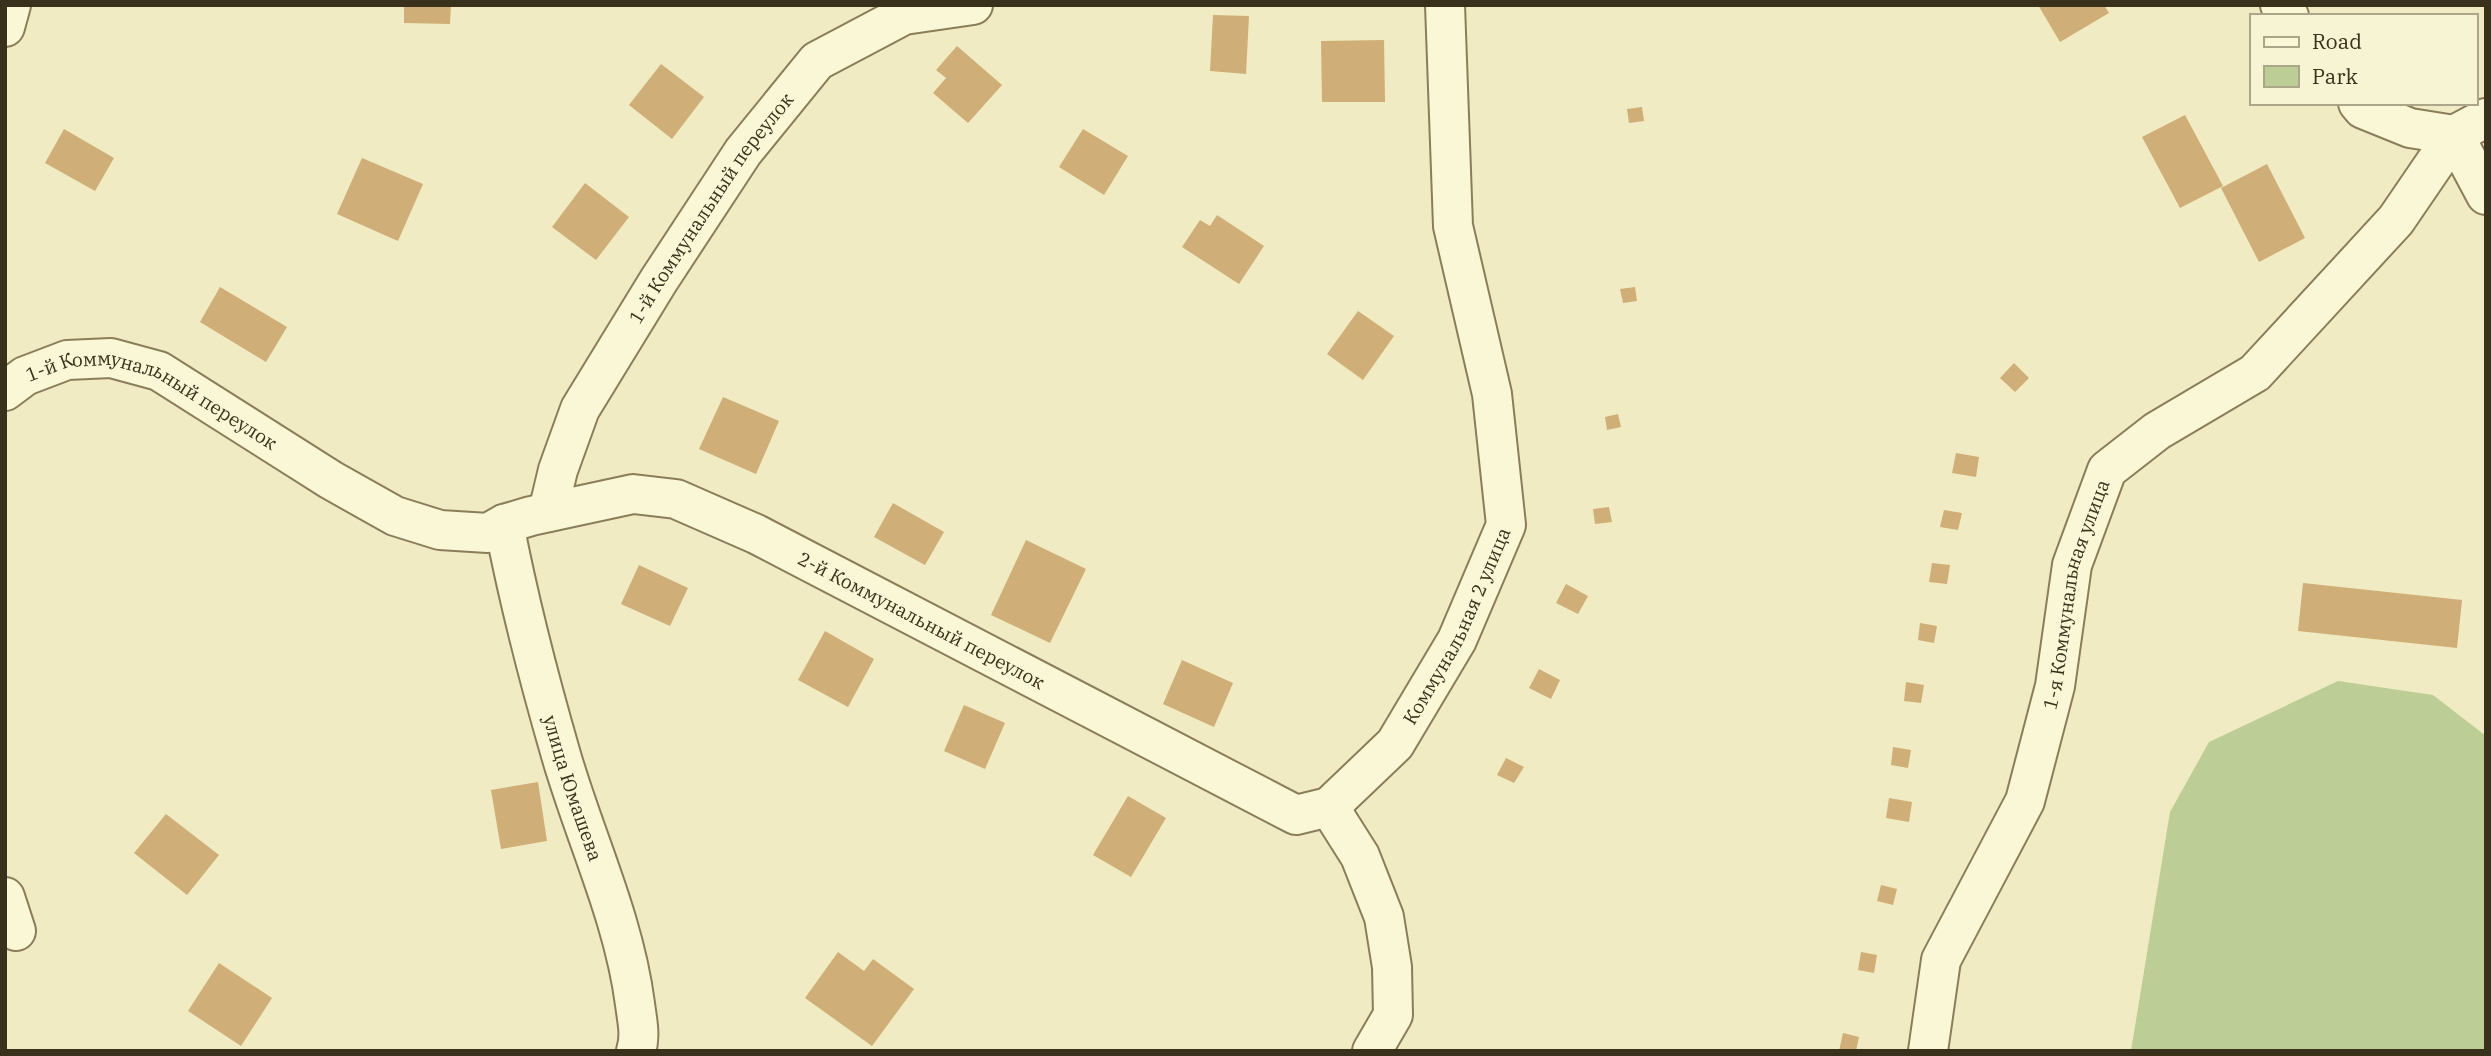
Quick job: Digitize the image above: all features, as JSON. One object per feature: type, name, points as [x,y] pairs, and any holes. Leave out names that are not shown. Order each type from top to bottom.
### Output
[{"type":"street","points":[[5,27],[11,5]]},
{"type":"street","name":"1-й Коммунальный переулок","points":[[5,391],[25,376],[67,360],[111,359],[159,371],[331,480],[395,516],[440,530],[488,533],[528,517],[558,470],[580,409],[659,281],[743,152],[817,61],[904,15],[973,5]]},
{"type":"street","name":"Коммунальная 2 улица","points":[[1312,811],[1395,744],[1457,640],[1506,525],[1492,394],[1452,226],[1445,5]]},
{"type":"street","points":[[2360,105],[2363,109],[2410,128],[2470,126],[2486,195]]},
{"type":"street","name":"1-я Коммунальная улица","points":[[1928,1051],[1941,960],[2025,801],[2055,687],[2072,565],[2107,470],[2157,431],[2255,373],[2396,220],[2470,126]]},
{"type":"street","name":"2-й Коммунальный переулок","points":[[528,517],[633,494],[676,499],[756,534],[1312,811]]},
{"type":"street","name":"улица Юмашева","points":[[528,517],[517,592],[562,758],[631,974],[640,1038],[636,1051]]},
{"type":"street","points":[[1312,811],[1360,856],[1384,917],[1392,967],[1393,1015],[1372,1051]]},
{"type":"green space","points":[[2338,681],[2433,695],[2486,736],[2486,1051],[2131,1051],[2170,812],[2209,742]]},
{"type":"building","points":[[404,5],[451,5],[450,24],[404,23]]},
{"type":"building","points":[[2038,5],[2104,5],[2109,13],[2060,42]]},
{"type":"building","points":[[1213,15],[1249,16],[1246,74],[1210,71]]},
{"type":"building","points":[[1384,40],[1385,102],[1322,102],[1321,41]]},
{"type":"building","points":[[957,46],[1002,85],[968,123],[933,93],[946,78],[936,70]]},
{"type":"building","points":[[661,64],[704,97],[672,139],[629,105]]},
{"type":"building","points":[[1642,107],[1644,121],[1629,123],[1627,109]]},
{"type":"building","points":[[2185,115],[2223,186],[2180,208],[2142,137]]},
{"type":"building","points":[[64,129],[114,158],[95,191],[45,163]]},
{"type":"building","points":[[1083,129],[1128,156],[1104,195],[1059,167]]},
{"type":"building","points":[[362,158],[423,184],[398,241],[337,214]]},
{"type":"building","points":[[2267,164],[2305,238],[2259,262],[2221,188]]},
{"type":"building","points":[[585,183],[629,217],[596,260],[552,227]]},
{"type":"building","points":[[1217,215],[1264,246],[1239,284],[1182,247],[1200,220],[1210,226]]},
{"type":"building","points":[[220,287],[287,327],[266,362],[200,322]]},
{"type":"building","points":[[1635,287],[1637,301],[1623,303],[1620,289]]},
{"type":"building","points":[[1358,311],[1394,336],[1363,380],[1327,354]]},
{"type":"building","points":[[2014,363],[2029,378],[2015,392],[2000,378]]},
{"type":"building","points":[[723,397],[779,421],[756,474],[699,449]]},
{"type":"building","points":[[1618,414],[1621,427],[1607,430],[1605,417]]},
{"type":"building","points":[[1956,453],[1979,457],[1976,477],[1952,473]]},
{"type":"building","points":[[893,503],[944,532],[925,565],[874,537]]},
{"type":"building","points":[[1609,507],[1612,522],[1595,524],[1593,509]]},
{"type":"building","points":[[1944,510],[1962,513],[1958,530],[1940,527]]},
{"type":"building","points":[[1026,540],[1086,569],[1050,643],[991,615]]},
{"type":"building","points":[[1932,563],[1950,565],[1947,584],[1929,582]]},
{"type":"building","points":[[639,565],[688,588],[670,626],[621,604]]},
{"type":"building","points":[[2303,583],[2462,600],[2457,648],[2298,631]]},
{"type":"building","points":[[1566,584],[1588,596],[1578,614],[1556,603]]},
{"type":"building","points":[[1920,623],[1937,626],[1934,643],[1918,640]]},
{"type":"building","points":[[825,631],[874,659],[848,707],[798,680]]},
{"type":"building","points":[[1182,660],[1233,683],[1214,727],[1163,704]]},
{"type":"building","points":[[1539,669],[1560,680],[1551,699],[1529,688]]},
{"type":"building","points":[[1906,682],[1924,685],[1921,703],[1904,701]]},
{"type":"building","points":[[964,705],[1005,723],[985,769],[944,751]]},
{"type":"building","points":[[1893,747],[1911,750],[1908,768],[1891,765]]},
{"type":"building","points":[[1506,758],[1524,767],[1514,783],[1497,775]]},
{"type":"building","points":[[538,782],[547,841],[501,849],[491,790]]},
{"type":"building","points":[[1128,796],[1166,818],[1131,877],[1093,855]]},
{"type":"building","points":[[1889,798],[1912,802],[1909,822],[1886,818]]},
{"type":"building","points":[[166,814],[219,855],[187,895],[134,853]]},
{"type":"building","points":[[1881,885],[1897,889],[1893,905],[1877,901]]},
{"type":"building","points":[[838,952],[864,971],[873,959],[914,989],[872,1046],[805,998]]},
{"type":"building","points":[[1861,952],[1877,955],[1874,973],[1858,970]]},
{"type":"building","points":[[219,963],[272,998],[241,1046],[188,1011]]},
{"type":"building","points":[[1843,1033],[1859,1037],[1856,1051],[1839,1051]]}]
